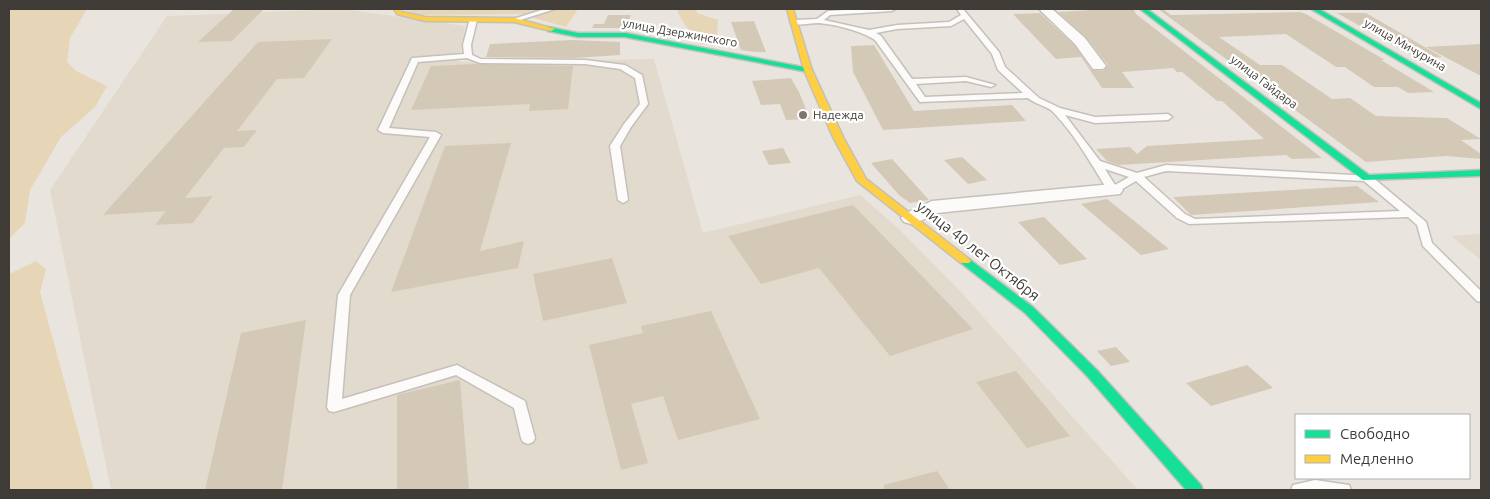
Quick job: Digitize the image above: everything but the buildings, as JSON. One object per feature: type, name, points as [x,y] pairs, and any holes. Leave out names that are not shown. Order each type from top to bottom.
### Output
[{"type":"street","name":"улица 40 лет Октября","points":[[790,9],[808,70],[838,137],[862,181],[1029,310],[1092,373],[1195,490]]},
{"type":"street","points":[[1045,9],[1080,41],[1098,66]]},
{"type":"street","name":"улица Гайдара","points":[[1143,9],[1367,178]]},
{"type":"street","name":"улица Мичурина","points":[[1314,9],[1481,106]]},
{"type":"street","name":"улица Дзержинского","points":[[398,11],[425,19],[514,20],[578,35],[634,37],[808,70]]},
{"type":"street","points":[[1367,178],[1481,173]]},
{"type":"street","points":[[911,218],[932,207],[1112,190]]},
{"type":"lane","points":[[514,20],[552,9]]},
{"type":"lane","points":[[819,21],[825,11],[892,9]]},
{"type":"lane","points":[[952,24],[962,12],[996,54],[1001,68],[1036,100],[1057,110],[1095,120],[1168,117]]},
{"type":"lane","points":[[468,56],[467,45],[473,20]]},
{"type":"lane","points":[[794,22],[819,21],[869,32],[878,38],[923,100],[1030,94]]},
{"type":"lane","points":[[869,32],[897,27],[952,24],[975,27]]},
{"type":"lane","points":[[528,438],[520,405],[457,370],[334,407],[344,295],[436,135],[383,130],[415,60],[468,56],[480,61],[494,62],[585,62],[622,67],[639,77],[644,104],[627,126],[616,146],[623,200]]},
{"type":"lane","points":[[910,82],[966,79],[991,85]]},
{"type":"lane","points":[[1057,110],[1097,163],[1112,190],[1137,176],[1166,168],[1367,178],[1422,224],[1427,244],[1481,298]]},
{"type":"lane","points":[[1097,163],[1137,176],[1181,216],[1193,222],[1411,214]]},
{"type":"lane","points":[[1299,490],[1315,486],[1343,490]]},
{"type":"shaded area","points":[[11,9],[87,9],[70,38],[67,62],[76,71],[107,86],[95,107],[61,137],[30,190],[25,223],[9,239],[9,12]]},
{"type":"shaded area","points":[[343,9],[465,26],[459,62],[654,59],[703,233],[860,195],[899,229],[960,291],[1138,490],[111,490],[50,190],[167,16]]},
{"type":"shaded area","points":[[403,9],[578,9],[566,27],[534,18],[529,14],[417,15]]},
{"type":"shaded area","points":[[677,9],[696,9],[697,13],[718,20],[717,38],[712,42],[700,44],[683,22]]},
{"type":"shaded area","points":[[1481,234],[1481,260],[1451,236]]},
{"type":"shaded area","points":[[36,261],[46,269],[40,292],[94,490],[9,490],[9,274]]},
{"type":"traffic: fast","points":[[1143,9],[1367,178],[1481,173]]},
{"type":"traffic: fast","points":[[1314,9],[1481,106]]},
{"type":"traffic: fast","points":[[551,29],[578,35],[625,35],[808,70]]},
{"type":"traffic: fast","points":[[965,261],[1029,310],[1092,373],[1195,490]]},
{"type":"traffic: slow","points":[[397,9],[399,13],[425,19],[514,20],[551,29]]},
{"type":"traffic: slow","points":[[790,9],[808,70],[838,137],[862,181],[965,261]]},
{"type":"place","name":"Надежда","points":[[803,115]]}]
